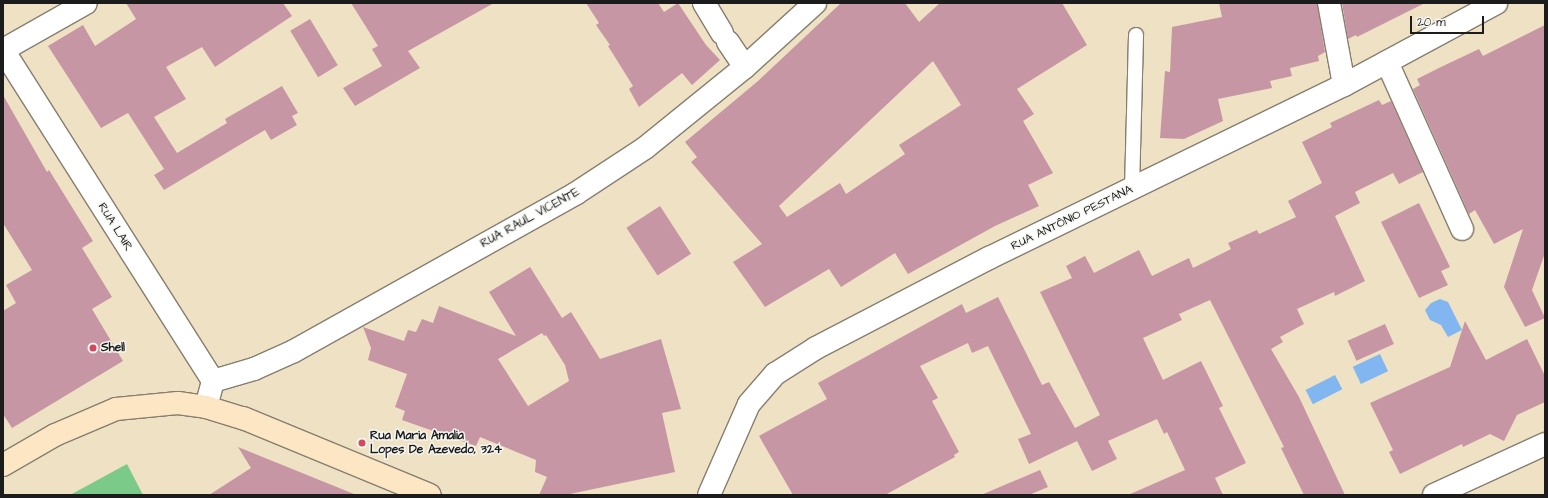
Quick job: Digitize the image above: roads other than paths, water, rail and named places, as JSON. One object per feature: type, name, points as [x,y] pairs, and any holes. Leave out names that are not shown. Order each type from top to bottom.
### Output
[{"type":"main road","points":[[3,465],[55,435],[116,410],[178,403],[206,407],[319,448],[430,495]]},
{"type":"street","points":[[3,50],[86,3]]},
{"type":"street","points":[[704,3],[745,67]]},
{"type":"street","name":"RUA RAUL VICENTE","points":[[213,381],[254,369],[294,351],[575,194],[645,148],[745,67],[815,3]]},
{"type":"street","points":[[1328,3],[1344,85]]},
{"type":"street","name":"RUA ANTÔNIO PESTANA","points":[[709,495],[749,404],[775,374],[816,348],[989,258],[1344,85],[1496,3]]},
{"type":"street","name":"RUA LAIR","points":[[3,50],[213,381]]},
{"type":"street","points":[[1388,62],[1462,229]]},
{"type":"street","points":[[206,407],[213,381]]},
{"type":"street","points":[[1434,495],[1545,444]]},
{"type":"lane","points":[[1132,189],[1136,35]]},
{"type":"water","points":[[1440,299],[1448,302],[1462,330],[1448,337],[1441,325],[1430,320],[1425,310],[1431,303]]},
{"type":"water","points":[[1380,354],[1388,371],[1361,384],[1353,367]]},
{"type":"water","points":[[1335,375],[1342,389],[1313,404],[1306,390]]},
{"type":"place","name":"Shell","points":[[93,348]]},
{"type":"place","name":"Rua Maria Amalia Lopes De Azevedo, 324","points":[[362,443]]}]
